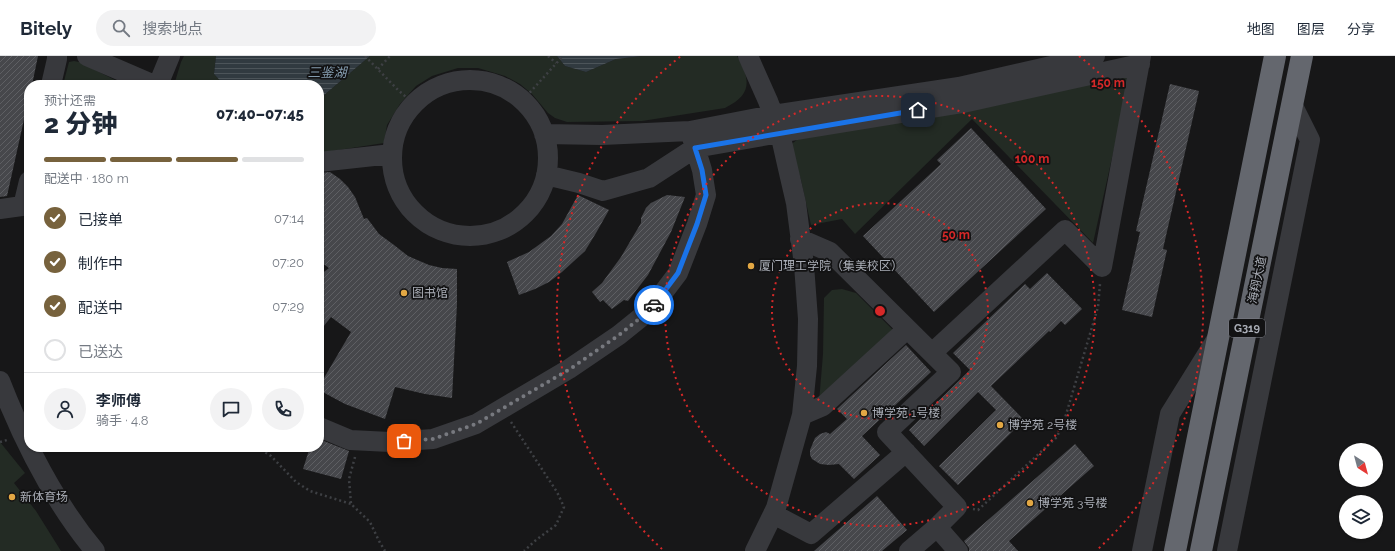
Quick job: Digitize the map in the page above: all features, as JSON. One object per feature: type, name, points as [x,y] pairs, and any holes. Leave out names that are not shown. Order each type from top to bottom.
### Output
[{"type":"highway","name":"G319","points":[[1175,551],[1275,56]]},
{"type":"highway","name":"海翔大道","points":[[1201,551],[1302,56]]},
{"type":"street","points":[[52,80],[57,56]]},
{"type":"street","points":[[87,56],[142,80]]},
{"type":"street","points":[[160,80],[170,56]]},
{"type":"street","points":[[748,56],[776,124],[796,203],[808,319],[807,366],[802,415],[776,508],[755,551]]},
{"type":"street","points":[[544,134],[602,135],[692,140],[959,87],[1095,56]]},
{"type":"street","points":[[776,124],[963,103],[1141,60],[1102,267]]},
{"type":"street","points":[[468,80],[483,81],[497,85],[511,91],[523,100],[532,110],[539,122],[544,134],[547,149],[548,165],[546,175],[539,195],[530,208],[519,219],[506,227],[491,233],[476,236],[460,236],[445,232],[430,226],[418,217],[407,206],[399,192],[394,178],[392,162],[392,146],[397,131],[404,116],[414,104],[426,94],[439,87],[453,82],[468,80]]},
{"type":"street","points":[[1227,551],[1310,140],[1292,104]]},
{"type":"street","points":[[546,175],[579,183],[603,191],[649,178],[692,140]]},
{"type":"street","points":[[324,428],[350,440],[390,442],[433,439],[476,424],[570,369],[619,335],[650,310],[678,273],[697,224],[706,195],[702,170],[692,140]]},
{"type":"street","points":[[324,161],[392,154]]},
{"type":"street","points":[[0,209],[24,206]]},
{"type":"street","points":[[932,353],[1065,230],[1102,267]]},
{"type":"street","points":[[800,239],[830,252],[951,372],[888,432],[957,507],[937,527],[909,551]]},
{"type":"street","points":[[802,415],[823,406],[907,329]]},
{"type":"street","points":[[1142,551],[1170,414],[1218,336]]},
{"type":"street","points":[[0,382],[14,418],[24,438]]},
{"type":"street","points":[[31,452],[60,502],[95,551]]},
{"type":"street","points":[[773,514],[811,534],[906,452]]},
{"type":"street","points":[[937,527],[958,551]]},
{"type":"path","points":[[365,56],[414,104]]},
{"type":"path","points":[[377,68],[390,56]]},
{"type":"path","points":[[548,56],[556,63]]},
{"type":"path","points":[[523,100],[563,56]]},
{"type":"path","points":[[957,507],[978,510],[1057,437],[1065,418],[1098,307],[1102,267]]},
{"type":"path","points":[[502,409],[557,492],[564,507],[556,525],[524,551]]},
{"type":"path","points":[[351,504],[349,479],[352,465],[362,441]]},
{"type":"path","points":[[265,452],[271,456],[296,482],[310,490],[351,504],[370,522],[385,551]]},
{"type":"shaded area","points":[[184,56],[216,56],[214,74],[219,80],[176,80]]},
{"type":"shaded area","points":[[370,56],[557,56],[565,66],[586,72],[616,59],[642,56],[737,56],[745,72],[746,80],[744,92],[740,98],[725,108],[642,121],[567,122],[555,118],[548,113],[532,94],[520,84],[505,76],[478,68],[458,68],[432,76],[416,86],[400,104],[387,125],[384,143],[324,152],[324,95]]},
{"type":"shaded area","points":[[69,62],[79,62],[115,80],[64,80]]},
{"type":"shaded area","points":[[1126,73],[1128,86],[1093,243],[972,119],[855,234],[842,219],[811,225],[801,180],[790,145],[801,137]]},
{"type":"shaded area","points":[[842,289],[856,293],[893,330],[819,402],[823,354],[824,298],[832,290]]},
{"type":"shaded area","name":"新体育场","points":[[0,442],[25,473],[14,483],[36,511],[61,551],[0,551]]},
{"type":"water","name":"三鉴湖","points":[[216,56],[370,56],[324,95],[324,80],[219,80],[214,74]]},
{"type":"water","points":[[557,56],[642,56],[616,59],[586,72],[565,66]]},
{"type":"building","points":[[0,56],[38,56],[33,80],[24,80],[24,120],[7,196],[0,197]]},
{"type":"building","points":[[1170,84],[1199,91],[1163,249],[1167,250],[1152,317],[1122,310],[1140,232],[1136,231]]},
{"type":"building","points":[[971,128],[1046,209],[934,312],[863,236],[941,164],[937,160]]},
{"type":"building","name":"图书馆","points":[[330,172],[340,179],[355,197],[364,219],[367,218],[379,234],[408,256],[429,265],[457,269],[457,304],[452,398],[395,387],[385,419],[345,404],[324,393],[324,378],[351,332],[331,317],[324,326],[324,272],[329,268],[324,264],[324,173]]},
{"type":"building","points":[[578,195],[609,210],[596,233],[585,251],[562,272],[549,282],[519,295],[507,262],[529,252],[551,236],[562,224]]},
{"type":"building","points":[[667,195],[685,197],[671,232],[648,275],[628,301],[624,300],[612,309],[603,300],[600,302],[592,292],[602,283],[621,257],[641,223],[641,218],[646,208],[651,203]]},
{"type":"building","points":[[1047,273],[1082,309],[1065,325],[1061,321],[1050,332],[1049,331],[991,386],[1024,420],[958,485],[939,466],[996,410],[978,392],[924,446],[909,430],[970,370],[953,353],[1025,284],[1030,289]]},
{"type":"building","name":"博学苑 1号楼","points":[[906,345],[931,372],[862,436],[880,455],[854,479],[839,464],[820,464],[812,459],[810,450],[815,438],[826,432],[830,434],[847,419],[837,409]]},
{"type":"building","points":[[324,441],[349,451],[341,479],[303,469],[308,452],[324,452]]},
{"type":"building","name":"博学苑 3号楼","points":[[1075,444],[1094,466],[1009,541],[1018,551],[969,551],[969,548],[964,541]]},
{"type":"building","points":[[877,496],[907,530],[882,551],[814,551]]},
{"type":"way so far","points":[[404,441],[433,439],[476,424],[570,369],[619,335],[654,305]]},
{"type":"place","name":"厦门理工学院（集美校区）","points":[[751,266]]},
{"type":"place","name":"图书馆","points":[[404,293]]},
{"type":"place","name":"博学苑 1号楼","points":[[864,413]]},
{"type":"place","name":"博学苑 2号楼","points":[[1000,425]]},
{"type":"place","name":"新体育场","points":[[12,497]]},
{"type":"place","name":"博学苑 3号楼","points":[[1030,503]]},
{"type":"route","points":[[654,305],[678,273],[697,224],[706,195],[702,170],[695,148],[918,110]]}]
